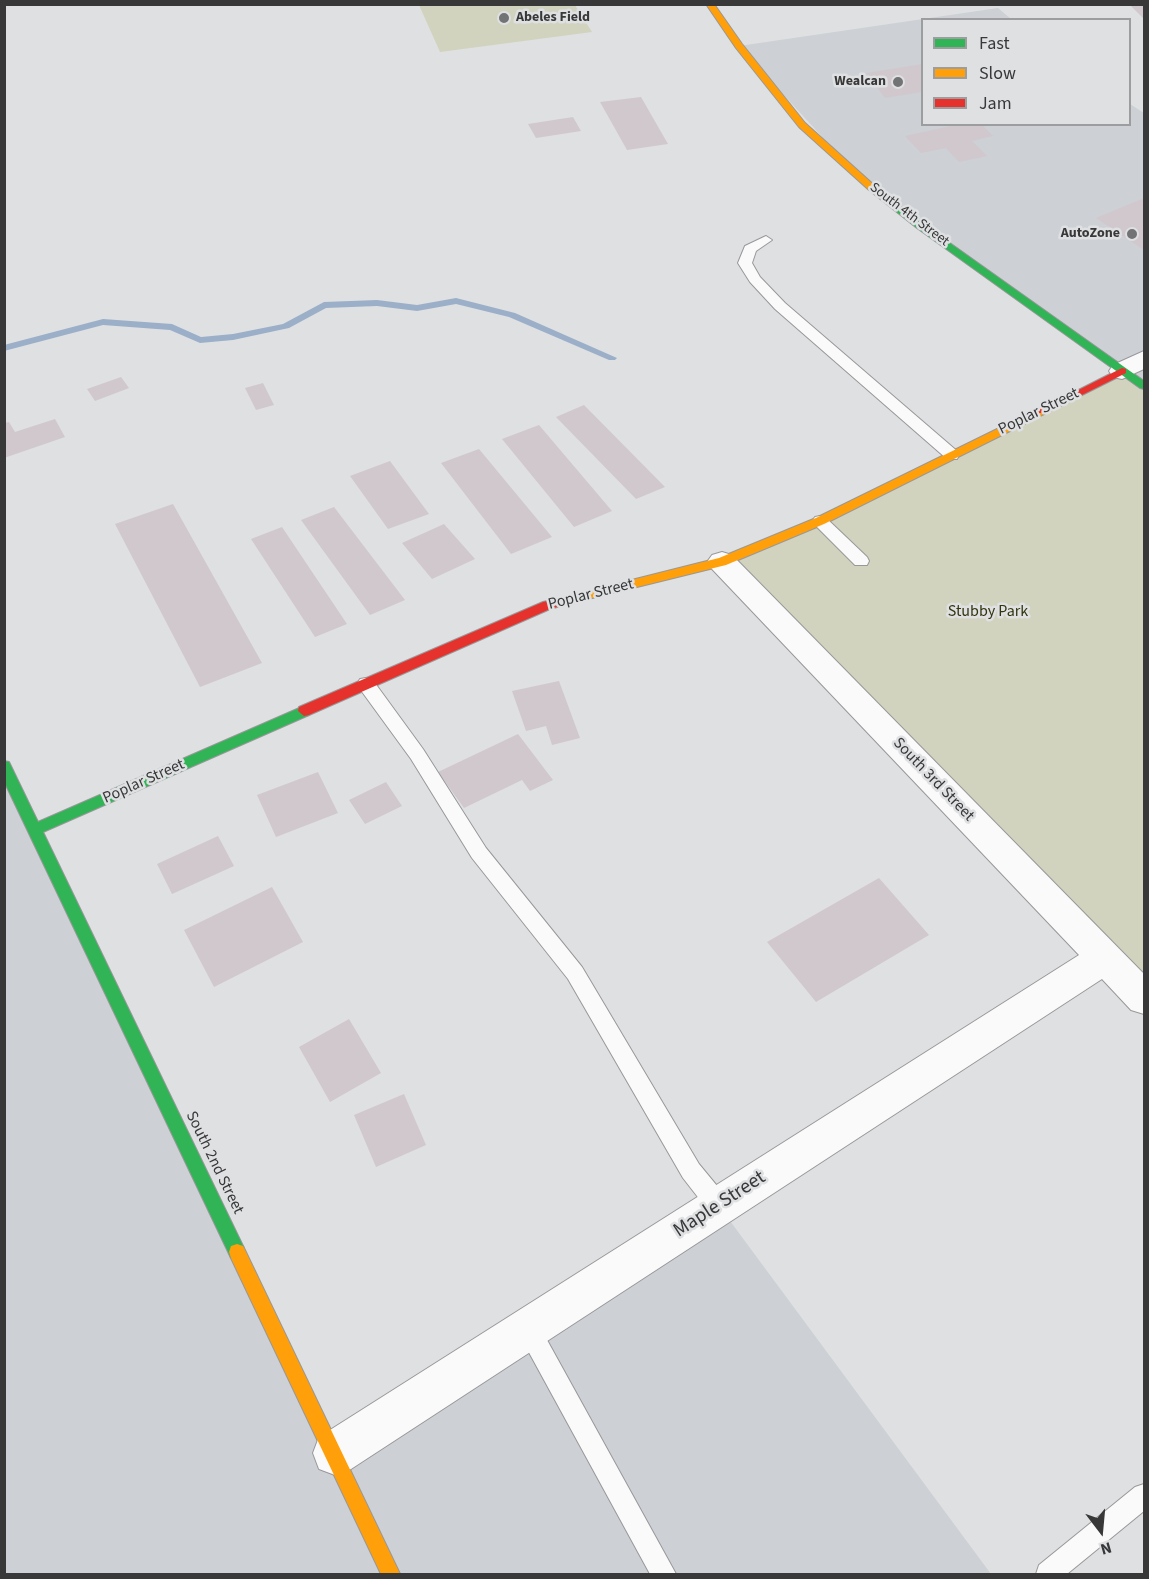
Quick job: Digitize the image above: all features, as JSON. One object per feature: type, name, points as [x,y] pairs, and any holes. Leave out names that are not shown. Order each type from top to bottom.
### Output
[{"type":"main road","name":"South 4th Street","points":[[710,4],[739,46],[802,126],[858,176],[920,226],[1133,365],[1144,386]]},
{"type":"main road","name":"Poplar Street","points":[[36,829],[547,605],[722,562],[820,521],[1133,365]]},
{"type":"main road","name":"South 2nd Street","points":[[4,766],[392,1575]]},
{"type":"street","name":"South 3rd Street","points":[[722,562],[1144,998]]},
{"type":"street","name":"Maple Street","points":[[335,1453],[1105,957]]},
{"type":"lane","points":[[766,240],[750,249],[745,264],[755,279],[780,306],[952,455]]},
{"type":"lane","points":[[820,521],[861,561]]},
{"type":"lane","points":[[366,684],[417,754],[479,853],[575,973],[691,1171],[718,1206]]},
{"type":"lane","points":[[528,1329],[664,1575]]},
{"type":"lane","points":[[1048,1575],[1144,1496]]},
{"type":"shaded area","points":[[998,8],[1010,18],[930,18]]},
{"type":"shaded area","points":[[921,19],[921,126],[1131,126],[1131,105],[1144,113],[1144,386],[858,176],[739,46]]},
{"type":"shaded area","points":[[4,766],[335,1453],[719,1206],[991,1574],[5,1574]]},
{"type":"green space","name":"Abeles Field","points":[[419,5],[575,5],[592,32],[440,52]]},
{"type":"green space","name":"Stubby Park","points":[[1122,371],[1144,386],[1144,998],[722,562]]},
{"type":"building","points":[[1129,4],[1144,4],[1144,19]]},
{"type":"building","name":"Wealcan","points":[[921,64],[921,92],[885,98],[866,73]]},
{"type":"building","points":[[641,97],[668,144],[627,150],[600,102]]},
{"type":"building","points":[[573,117],[581,131],[536,138],[528,124]]},
{"type":"building","points":[[951,126],[983,126],[993,136],[972,141],[987,156],[959,162],[946,148],[921,153],[905,136]]},
{"type":"building","name":"AutoZone","points":[[1144,198],[1144,250],[1096,218]]},
{"type":"building","points":[[121,377],[129,388],[95,401],[87,389]]},
{"type":"building","points":[[263,383],[274,405],[256,410],[245,388]]},
{"type":"building","points":[[584,405],[665,487],[636,499],[556,417]]},
{"type":"building","points":[[55,419],[65,437],[4,458],[4,423],[9,422],[15,432]]},
{"type":"building","points":[[539,425],[612,511],[574,527],[502,439]]},
{"type":"building","points":[[479,449],[552,537],[511,554],[441,463]]},
{"type":"building","points":[[390,461],[429,514],[388,529],[350,476]]},
{"type":"building","points":[[173,504],[262,663],[200,687],[115,524]]},
{"type":"building","points":[[334,507],[405,600],[370,615],[301,520]]},
{"type":"building","points":[[444,524],[475,559],[432,579],[402,543]]},
{"type":"building","points":[[282,527],[347,624],[315,637],[251,539]]},
{"type":"building","points":[[559,681],[580,738],[552,745],[546,726],[526,731],[512,691]]},
{"type":"building","points":[[518,734],[553,780],[530,791],[522,780],[464,808],[438,772]]},
{"type":"building","points":[[318,772],[338,813],[276,837],[257,795]]},
{"type":"building","points":[[386,782],[402,806],[365,824],[349,800]]},
{"type":"building","points":[[218,836],[234,866],[172,894],[157,864]]},
{"type":"building","points":[[879,878],[929,935],[816,1002],[767,942]]},
{"type":"building","points":[[272,887],[303,942],[214,987],[184,930]]},
{"type":"building","points":[[349,1019],[381,1073],[330,1102],[299,1047]]},
{"type":"building","points":[[404,1094],[426,1145],[376,1167],[354,1115]]},
{"type":"waterway","points":[[4,348],[103,322],[172,327],[200,340],[233,337],[286,326],[324,305],[377,303],[417,308],[456,301],[512,315],[612,358]]},
{"type":"traffic: fast","points":[[872,188],[920,226],[1144,386]]},
{"type":"traffic: fast","points":[[36,829],[304,711]]},
{"type":"traffic: fast","points":[[4,766],[237,1252]]},
{"type":"traffic: slow","points":[[710,4],[739,46],[802,125],[872,188]]},
{"type":"traffic: slow","points":[[560,602],[722,562],[820,521],[1042,411]]},
{"type":"traffic: slow","points":[[237,1252],[391,1574]]},
{"type":"traffic: jam","points":[[1042,411],[1122,371]]},
{"type":"traffic: jam","points":[[304,711],[547,605],[560,602]]},
{"type":"place","name":"Abeles Field","points":[[504,18]]},
{"type":"place","name":"Wealcan","points":[[898,82]]},
{"type":"place","name":"AutoZone","points":[[1132,234]]}]
